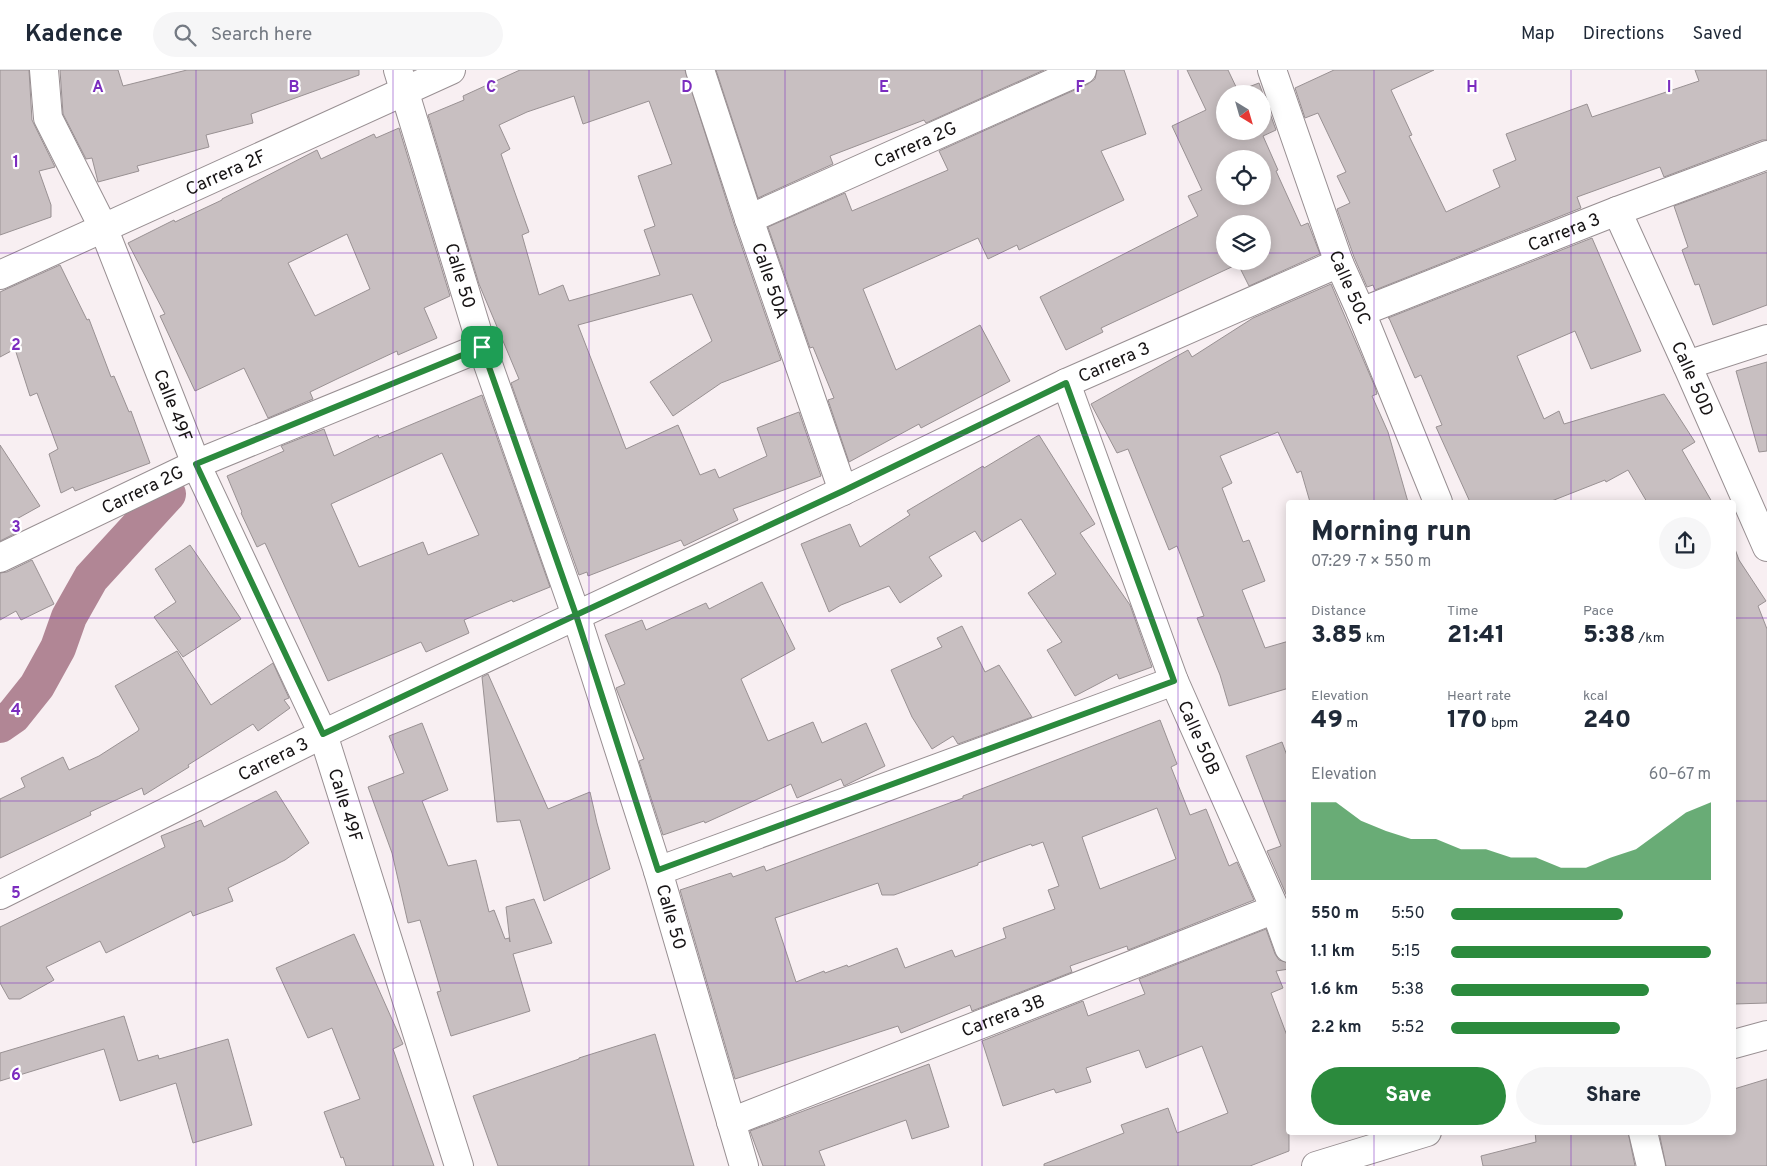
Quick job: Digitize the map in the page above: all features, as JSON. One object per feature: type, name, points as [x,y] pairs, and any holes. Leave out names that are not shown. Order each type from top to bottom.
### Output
[{"type":"street","name":"Calle 49F","points":[[44,70],[48,118],[103,227],[196,464],[323,734],[458,1166]]},
{"type":"street","name":"Carrera 2F","points":[[0,275],[103,227],[401,80],[451,70]]},
{"type":"street","name":"Calle 50A","points":[[700,70],[749,219],[843,491]]},
{"type":"street","name":"Carrera 2G","points":[[749,219],[1082,70]]},
{"type":"street","name":"Calle 50C","points":[[1272,70],[1339,263],[1361,312],[1437,500]]},
{"type":"street","name":"Calle 50","points":[[401,80],[482,347],[576,615],[658,870],[744,1166]]},
{"type":"street","name":"Carrera 3","points":[[1361,312],[1617,211],[1767,156]]},
{"type":"street","name":"Calle 50D","points":[[1617,211],[1767,547]]},
{"type":"street","name":"Carrera 3","points":[[0,895],[323,734],[843,491],[1066,383],[1339,263]]},
{"type":"street","points":[[1687,365],[1767,339]]},
{"type":"street","name":"Carrera 2G","points":[[0,558],[196,464],[482,347]]},
{"type":"street","name":"Calle 50B","points":[[1066,383],[1174,681],[1275,909],[1286,940]]},
{"type":"street","points":[[658,870],[1174,681]]},
{"type":"street","name":"Carrera 3B","points":[[731,1122],[1275,909]]},
{"type":"street","points":[[1736,1043],[1767,1035]]},
{"type":"street","points":[[1316,1166],[1358,1142],[1406,1135]]},
{"type":"street","points":[[1644,1135],[1651,1166]]},
{"type":"building","points":[[0,70],[29,70],[32,120],[55,167],[39,171],[51,205],[51,217],[0,235]]},
{"type":"building","points":[[60,70],[118,70],[123,86],[187,70],[359,70],[359,75],[251,114],[253,123],[206,135],[209,147],[137,166],[139,171],[98,182],[92,158],[86,159],[63,114]]},
{"type":"building","points":[[520,70],[685,70],[734,224],[781,360],[721,383],[673,416],[650,382],[712,341],[692,294],[578,325],[626,449],[678,425],[700,475],[715,469],[719,478],[767,456],[757,428],[799,412],[821,476],[733,509],[738,520],[684,546],[681,540],[588,576],[587,572],[579,575],[511,383],[519,379],[479,284],[428,115],[464,100],[463,96]],"holes":[[[574,96],[583,124],[649,101],[672,164],[638,176],[655,226],[644,230],[660,275],[569,301],[563,285],[539,295],[522,235],[529,232],[501,154],[510,149],[499,125],[527,112]]]},
{"type":"building","points":[[716,70],[1044,70],[926,123],[924,120],[830,156],[833,164],[758,198]]},
{"type":"building","points":[[1097,70],[1124,70],[1146,134],[1101,151],[1124,200],[1019,250],[1017,245],[988,259],[978,238],[863,289],[896,370],[980,325],[1010,381],[921,428],[919,424],[849,462],[828,400],[834,398],[813,347],[810,348],[768,227],[845,193],[852,211],[948,170],[939,151],[1088,84],[1095,79]]},
{"type":"building","points":[[1187,70],[1228,70],[1235,85],[1216,85],[1216,140],[1265,140],[1269,150],[1216,150],[1216,205],[1271,205],[1271,154],[1278,170],[1276,171],[1301,226],[1308,223],[1320,254],[1249,286],[1241,270],[1271,270],[1271,215],[1216,215],[1216,270],[1225,270],[1101,328],[1103,332],[1066,350],[1040,297],[1198,216],[1188,196],[1202,190],[1172,126],[1206,110]]},
{"type":"building","points":[[1334,70],[1434,70],[1391,90],[1412,135],[1409,136],[1446,212],[1500,187],[1493,170],[1516,160],[1506,134],[1587,104],[1592,117],[1699,81],[1695,70],[1767,70],[1767,140],[1762,140],[1664,177],[1660,167],[1577,197],[1581,208],[1375,290],[1373,285],[1367,287],[1337,209],[1350,203],[1337,176],[1346,172],[1318,113],[1305,118],[1295,88]]},
{"type":"building","points":[[1271,116],[1276,130],[1271,132]]},
{"type":"building","points":[[399,128],[450,296],[424,308],[437,338],[398,355],[397,351],[339,378],[310,392],[313,399],[268,418],[244,368],[195,391],[160,316],[165,314],[128,243],[174,220],[175,222],[222,200],[317,150],[321,159],[374,134],[376,138]],"holes":[[[347,234],[370,289],[315,316],[288,263]]]},
{"type":"building","points":[[1767,172],[1767,305],[1713,325],[1699,284],[1695,285],[1682,250],[1688,247],[1674,206]]},
{"type":"building","points":[[1592,238],[1641,351],[1591,369],[1575,331],[1517,356],[1544,419],[1559,411],[1564,424],[1664,394],[1695,442],[1682,450],[1711,500],[1646,500],[1628,470],[1606,482],[1605,480],[1554,500],[1469,500],[1436,427],[1442,425],[1421,375],[1415,378],[1388,318]]},
{"type":"building","points":[[60,265],[87,320],[89,319],[111,377],[114,376],[129,412],[131,411],[150,463],[75,491],[73,487],[61,493],[49,454],[58,449],[37,393],[30,396],[15,349],[0,357],[0,292]]},
{"type":"building","points":[[1331,284],[1375,387],[1377,394],[1372,396],[1388,432],[1407,500],[1309,500],[1301,471],[1297,473],[1278,432],[1220,456],[1232,483],[1222,488],[1243,542],[1249,540],[1265,581],[1242,590],[1265,648],[1286,642],[1286,689],[1229,706],[1220,675],[1197,618],[1204,616],[1177,546],[1169,550],[1128,449],[1117,453],[1091,404],[1188,350],[1192,357],[1253,318]]},
{"type":"building","points":[[1767,362],[1767,451],[1759,452],[1736,371]]},
{"type":"building","points":[[482,395],[550,587],[464,620],[469,633],[426,652],[421,642],[328,681],[265,543],[257,547],[241,513],[227,476],[284,451],[281,446],[324,429],[334,456],[378,435],[379,438]],"holes":[[[442,453],[479,535],[428,555],[423,542],[359,567],[331,504]]]},
{"type":"building","points":[[1039,435],[1095,524],[1080,533],[1130,605],[1152,667],[1119,679],[1117,674],[1075,696],[1047,650],[1062,642],[1028,593],[1056,574],[1021,519],[982,542],[975,531],[929,557],[942,576],[900,603],[889,586],[841,605],[829,612],[801,544],[850,524],[860,547],[910,515],[907,511]]},
{"type":"building","points":[[0,445],[40,506],[13,521],[18,532],[0,541]]},
{"type":"building","points":[[190,545],[241,619],[183,657],[154,617],[176,602],[155,569]]},
{"type":"building","points":[[1736,552],[1739,560],[1766,601],[1758,606],[1767,629],[1767,1003],[1736,1004]]},
{"type":"building","points":[[32,560],[54,604],[21,620],[16,611],[0,620],[0,573],[7,572]]},
{"type":"building","points":[[762,582],[795,649],[741,679],[768,741],[813,722],[822,743],[866,723],[885,766],[844,786],[841,779],[797,798],[791,784],[705,823],[704,821],[663,835],[639,761],[644,759],[616,688],[625,684],[605,635],[642,620],[646,630],[706,603],[709,609]]},
{"type":"building","points":[[962,626],[985,672],[999,665],[1032,717],[958,744],[953,736],[932,749],[912,717],[891,670],[942,647],[937,638]]},
{"type":"building","points":[[177,651],[211,705],[273,663],[289,698],[284,700],[290,708],[258,731],[253,724],[144,795],[142,788],[90,812],[91,815],[0,858],[0,799],[25,787],[21,778],[63,757],[69,770],[99,756],[138,731],[139,729],[115,686]]},
{"type":"building","points":[[488,674],[548,809],[590,792],[610,869],[544,901],[520,820],[497,822],[482,677]]},
{"type":"building","points":[[1160,720],[1177,764],[1171,767],[1190,815],[1206,809],[1229,866],[1237,862],[1254,900],[1128,950],[1127,946],[1070,966],[1072,972],[972,1011],[970,1005],[901,1033],[898,1026],[735,1079],[680,890],[731,873],[733,877],[764,866],[766,871],[963,798],[963,796]],"holes":[[[1157,808],[1176,859],[1100,889],[1082,837]],[[1043,842],[1059,886],[1048,890],[1055,909],[1003,928],[1006,938],[955,957],[952,950],[905,968],[897,948],[848,967],[847,965],[825,973],[824,971],[796,982],[775,918],[878,883],[882,895],[894,895],[1031,844],[1032,846]]]},
{"type":"building","points":[[422,723],[448,790],[422,801],[448,866],[476,860],[489,912],[494,910],[505,939],[509,938],[510,942],[506,907],[534,899],[552,943],[513,954],[530,1011],[451,1036],[437,992],[441,991],[420,920],[408,923],[392,853],[368,787],[404,773],[389,736]]},
{"type":"building","points":[[1282,742],[1286,753],[1286,894],[1267,851],[1281,846],[1246,756]]},
{"type":"building","points":[[276,791],[309,843],[285,860],[228,888],[233,901],[193,916],[191,911],[106,953],[100,941],[46,967],[54,980],[20,999],[9,999],[0,983],[0,927],[165,847],[161,836],[201,820],[204,827]]},
{"type":"building","points":[[1266,929],[1275,954],[1279,960],[1286,962],[1286,969],[1276,971],[1283,988],[1271,993],[1286,1033],[1286,1135],[1289,1135],[1289,1151],[1250,1166],[1044,1166],[1044,1164],[1124,1133],[1121,1125],[1168,1108],[1177,1133],[1228,1113],[1202,1046],[1146,1068],[1139,1050],[1086,1068],[1091,1082],[1056,1093],[1054,1089],[1003,1106],[982,1041],[1083,1001],[1088,1016],[1145,994],[1139,979]]},
{"type":"building","points":[[354,934],[403,1044],[393,1049],[434,1166],[346,1166],[343,1157],[341,1158],[324,1112],[360,1099],[332,1028],[308,1038],[276,968]]},
{"type":"building","points":[[124,1016],[138,1061],[158,1055],[159,1059],[228,1039],[252,1125],[193,1143],[176,1083],[120,1101],[104,1049],[0,1081],[0,1053]]},
{"type":"building","points":[[655,1034],[694,1166],[498,1166],[473,1096],[579,1058]]},
{"type":"building","points":[[929,1064],[949,1127],[912,1139],[906,1120],[819,1151],[825,1166],[763,1166],[750,1131]]},
{"type":"building","points":[[1767,1079],[1767,1166],[1666,1166],[1660,1135],[1736,1135],[1736,1088]]},
{"type":"building","points":[[1535,1135],[1629,1135],[1635,1166],[1483,1166],[1481,1156],[1536,1142]]},
{"type":"waterway","points":[[0,725],[13,716],[37,686],[58,648],[69,617],[91,578],[168,494]]},
{"type":"route","points":[[482,347],[196,464],[323,734],[576,615],[658,870],[1174,681],[1066,383],[843,491],[576,615],[482,347]]}]
